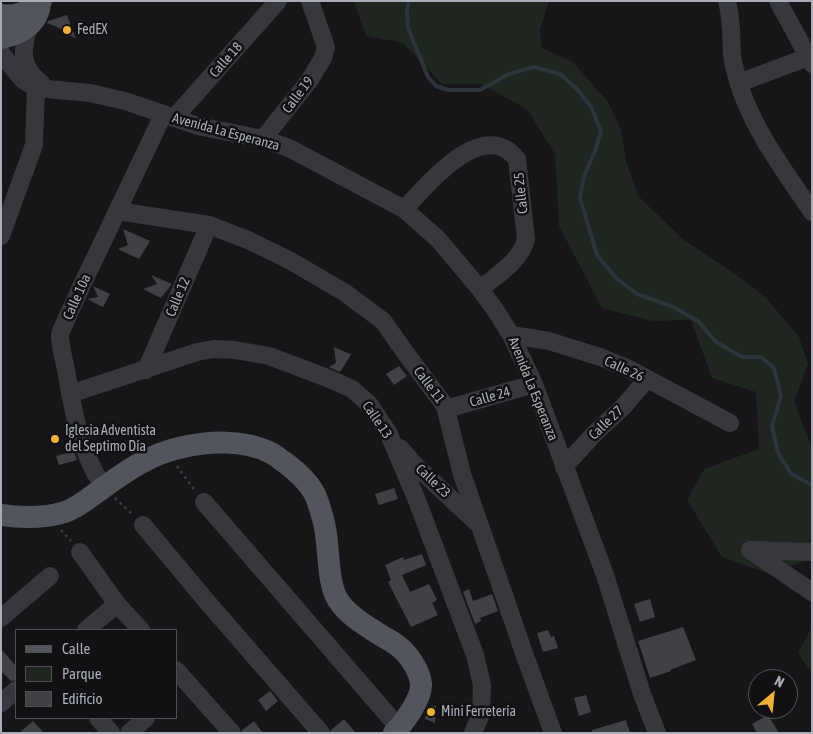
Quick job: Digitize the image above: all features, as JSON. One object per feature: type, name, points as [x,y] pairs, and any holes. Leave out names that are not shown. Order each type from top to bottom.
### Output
[{"type":"main road","points":[[1,15],[21,14],[40,2]]},
{"type":"main road","points":[[1,38],[11,36],[23,30],[36,19],[40,2]]},
{"type":"main road","points":[[1,515],[16,517],[49,516],[65,512],[80,505],[147,458],[194,444],[236,443],[253,446],[272,454],[296,471],[314,491],[324,520],[332,584],[338,600],[353,617],[399,646],[409,656],[415,668],[421,683],[420,690],[407,717],[397,730]]},
{"type":"street","name":"Calle 18","points":[[169,117],[278,1]]},
{"type":"street","name":"Calle 19","points":[[263,139],[309,81],[323,58],[326,47],[310,1]]},
{"type":"street","points":[[728,1],[732,57],[739,83],[751,114],[776,160],[806,192],[812,212]]},
{"type":"street","points":[[739,83],[810,58],[778,1]]},
{"type":"street","points":[[1,236],[34,145],[41,88],[29,70],[24,57],[24,44],[29,25]]},
{"type":"street","points":[[1,53],[23,80],[41,88]]},
{"type":"street","name":"Avenida La Esperanza","points":[[41,88],[90,93],[126,101],[198,126],[263,139],[289,148],[404,209],[438,239],[480,288],[511,335],[534,384],[605,575],[642,694],[657,733]]},
{"type":"street","name":"Calle 10a","points":[[104,487],[94,474],[77,428],[60,340],[62,330],[117,211],[169,117]]},
{"type":"street","name":"Calle 25","points":[[404,209],[441,170],[467,152],[490,145],[503,147],[511,151],[517,158],[526,239],[524,247],[510,265],[480,288]]},
{"type":"street","name":"Calle 11","points":[[117,211],[209,225],[248,240],[289,260],[344,292],[384,321],[445,406],[462,474],[553,733]]},
{"type":"street","name":"Calle 12","points":[[146,370],[209,225]]},
{"type":"street","name":"Calle 26","points":[[511,335],[549,341],[600,357],[627,368],[730,422]]},
{"type":"street","name":"Calle 13","points":[[70,394],[197,352],[214,349],[235,350],[269,356],[352,389],[369,404],[389,434],[418,503],[475,655],[482,685],[481,714],[473,733]]},
{"type":"street","name":"Calle 27","points":[[564,467],[594,434],[624,406],[647,379]]},
{"type":"street","name":"Calle 24","points":[[446,410],[534,384]]},
{"type":"street","name":"Calle 23","points":[[389,434],[413,463],[480,526]]},
{"type":"street","points":[[204,502],[397,730]]},
{"type":"street","points":[[143,525],[321,733]]},
{"type":"street","points":[[812,552],[750,550],[812,592]]},
{"type":"street","points":[[80,552],[117,604],[140,629]]},
{"type":"street","points":[[1,618],[50,576]]},
{"type":"street","points":[[87,629],[117,604]]},
{"type":"street","points":[[180,682],[232,733]]},
{"type":"street","points":[[1,703],[15,691]]},
{"type":"street","points":[[99,719],[111,733]]},
{"type":"street","points":[[129,733],[145,719]]},
{"type":"path","points":[[166,451],[204,502]]},
{"type":"path","points":[[104,487],[143,525]]},
{"type":"path","points":[[49,516],[80,552]]},
{"type":"green space","points":[[354,1],[549,1],[540,30],[542,48],[573,62],[608,102],[621,130],[626,161],[638,196],[684,240],[738,276],[767,299],[799,337],[808,364],[794,401],[812,448],[812,559],[767,573],[722,557],[687,500],[704,469],[759,449],[756,392],[712,378],[691,320],[652,321],[602,308],[559,226],[555,154],[527,109],[481,84],[442,84],[403,43],[366,36]]},
{"type":"green space","points":[[812,627],[812,675],[798,653]]},
{"type":"building","name":"FedEX","points":[[67,15],[76,39],[47,23]]},
{"type":"building","points":[[123,229],[150,241],[139,259],[118,249],[128,245]]},
{"type":"building","points":[[151,275],[172,284],[161,298],[143,289],[157,284]]},
{"type":"building","points":[[93,286],[110,294],[103,307],[87,299],[98,297]]},
{"type":"building","points":[[334,347],[350,354],[352,353],[340,372],[329,367],[336,363]]},
{"type":"building","points":[[399,366],[407,376],[394,385],[386,374]]},
{"type":"building","points":[[74,451],[77,460],[59,465],[56,456]]},
{"type":"building","points":[[394,488],[398,499],[379,505],[375,494]]},
{"type":"building","points":[[422,554],[426,565],[402,575],[410,592],[429,584],[437,600],[432,603],[438,615],[411,627],[388,582],[391,580],[385,565],[403,557],[404,560]]},
{"type":"building","points":[[469,589],[473,601],[492,594],[498,611],[480,618],[481,621],[475,624],[463,592]]},
{"type":"building","points":[[650,599],[655,617],[640,622],[634,604]]},
{"type":"building","points":[[683,627],[696,660],[650,678],[638,641]]},
{"type":"building","points":[[548,630],[551,637],[554,636],[558,648],[543,652],[537,633]]},
{"type":"building","points":[[1,649],[15,665],[15,680],[11,681],[1,671]]},
{"type":"building","points":[[270,691],[278,701],[266,711],[258,700]]},
{"type":"building","points":[[586,695],[591,712],[579,716],[574,698]]},
{"type":"building","name":"Mini Ferretería","points":[[429,706],[436,706],[435,723],[425,719]]},
{"type":"building","points":[[344,719],[356,733],[331,733],[331,730]]},
{"type":"building","points":[[761,719],[770,719],[779,733],[757,733],[752,724]]},
{"type":"building","points":[[626,720],[630,733],[592,733],[592,730]]},
{"type":"building","points":[[33,721],[44,733],[19,733]]},
{"type":"building","points":[[254,721],[263,733],[242,733],[242,730]]},
{"type":"waterway","points":[[409,1],[407,9],[408,28],[428,77],[436,86],[448,90],[480,90],[509,74],[534,67],[560,74],[578,90],[591,107],[601,131],[584,176],[580,198],[597,255],[617,279],[637,294],[671,306],[698,321],[716,342],[742,357],[761,357],[774,368],[781,396],[772,426],[778,453],[791,474],[812,485]]},
{"type":"place","name":"FedEX","points":[[67,30]]},
{"type":"place","name":"Iglesia Adventista del Septimo Día","points":[[55,439]]},
{"type":"place","name":"Mini Ferretería","points":[[431,712]]}]
